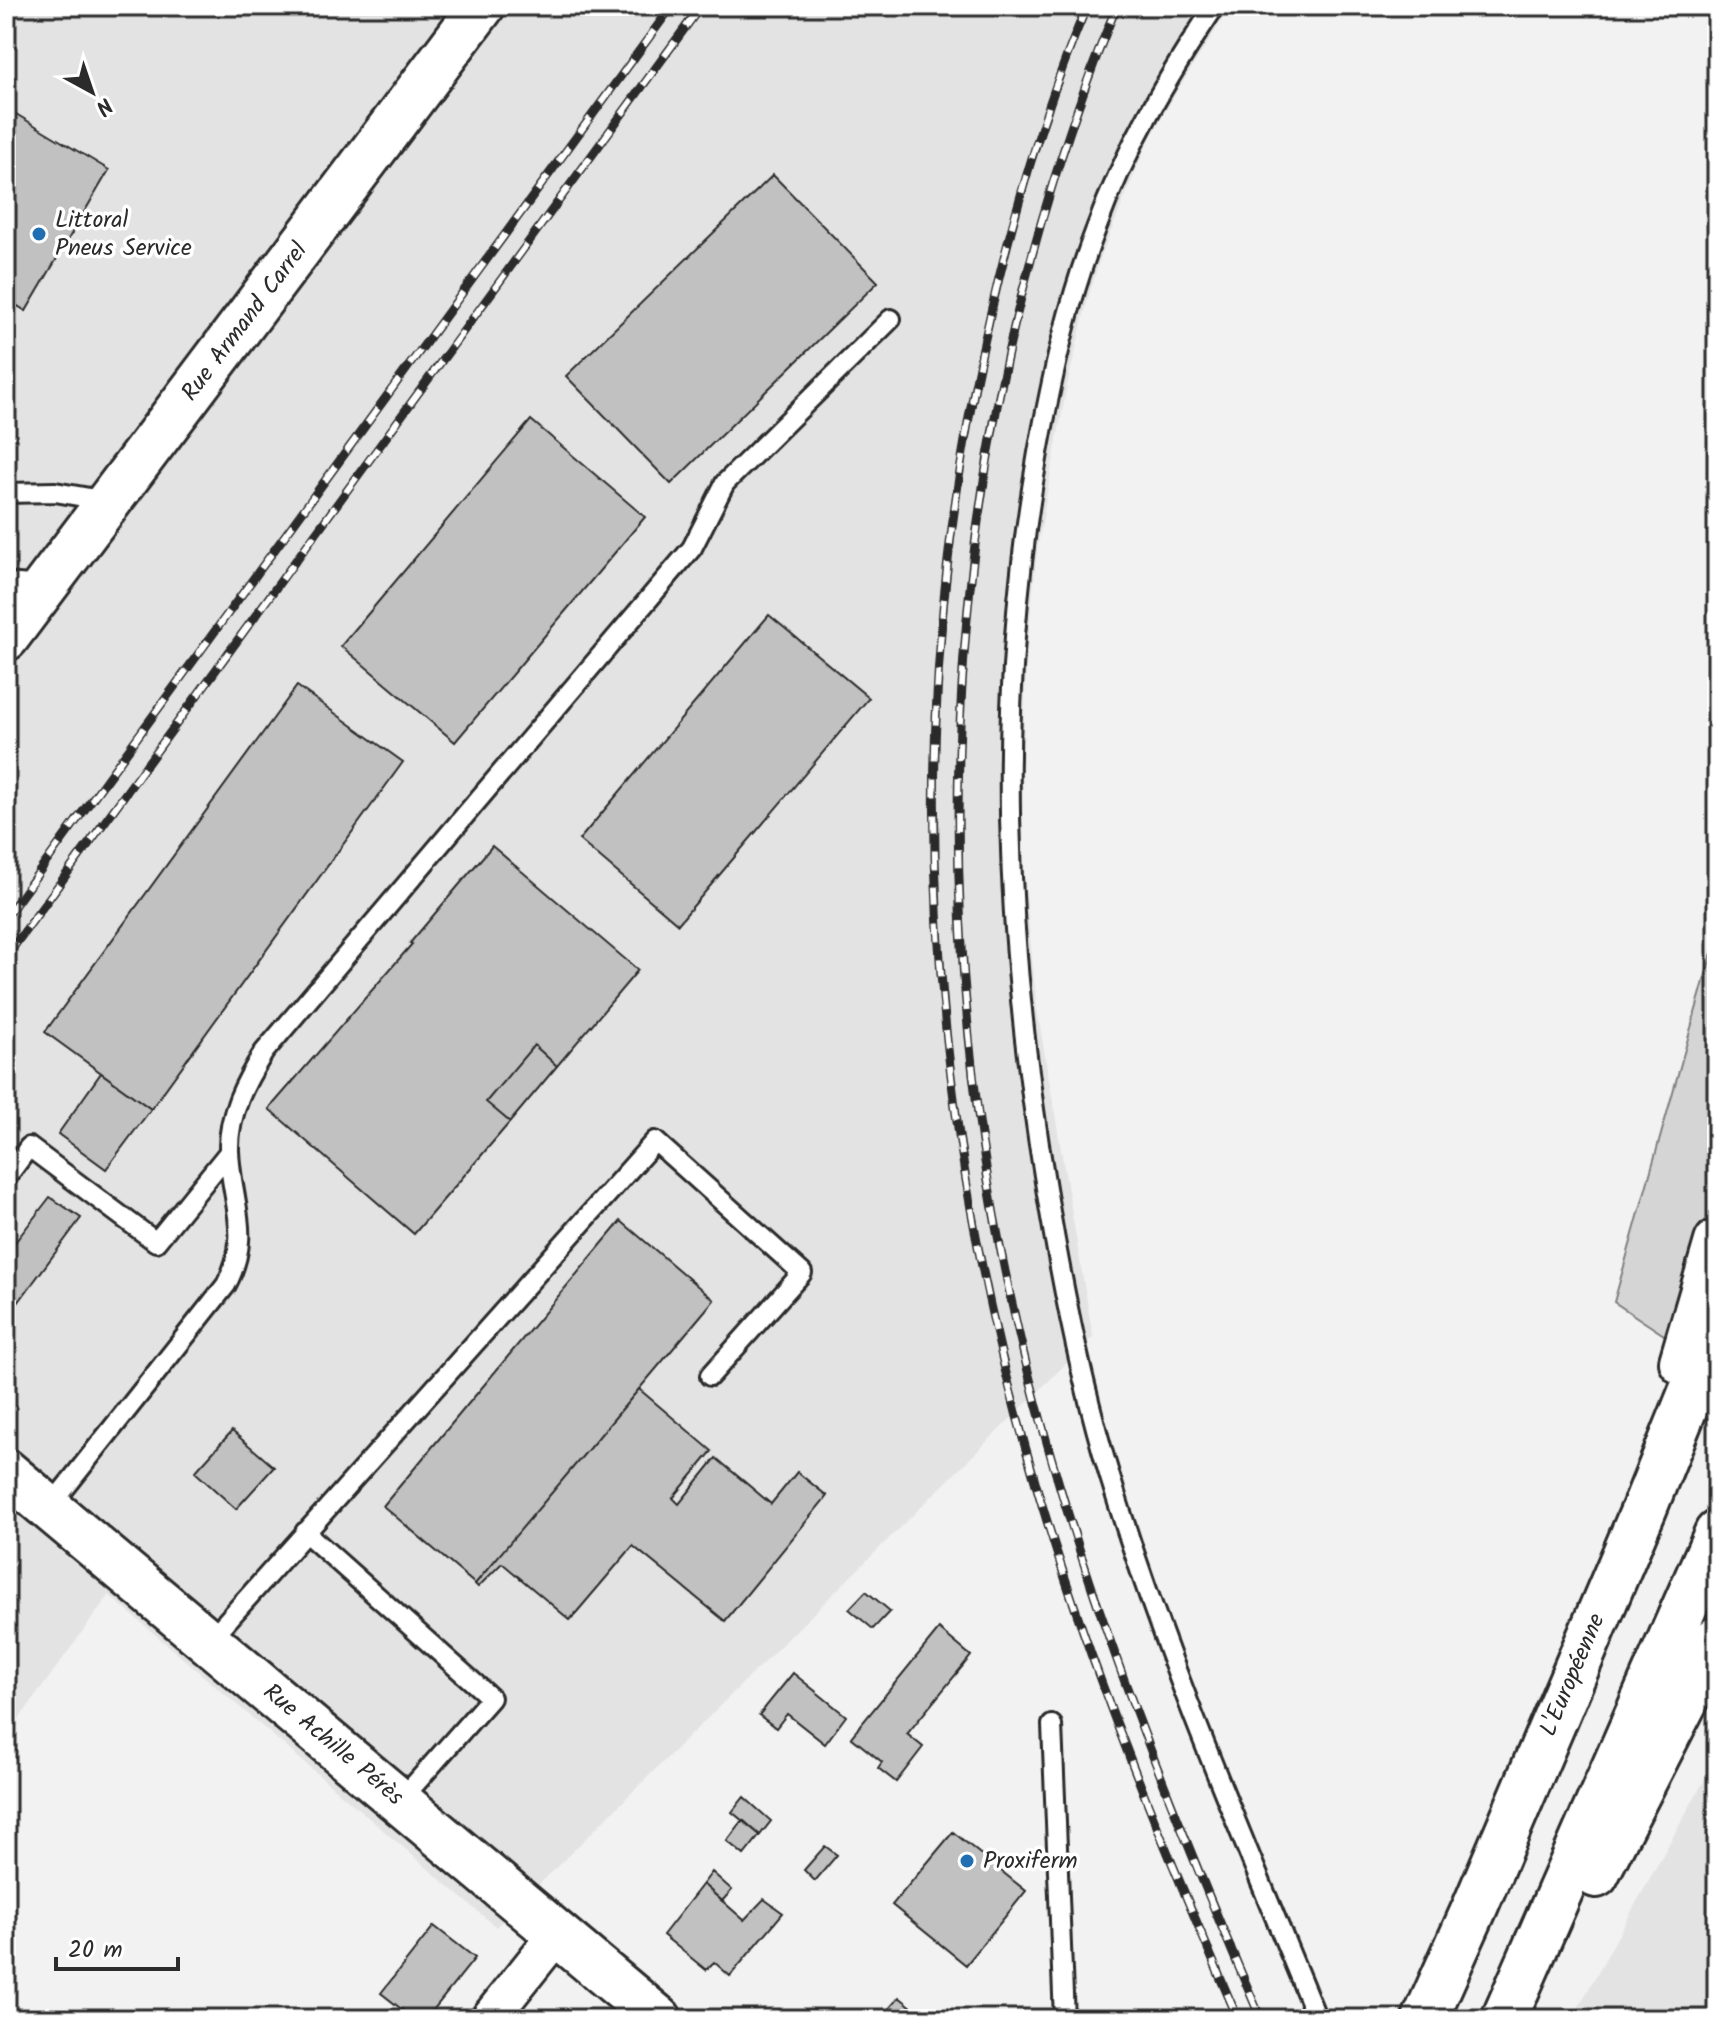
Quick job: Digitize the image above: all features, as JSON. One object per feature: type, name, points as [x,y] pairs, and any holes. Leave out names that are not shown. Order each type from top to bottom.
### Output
[{"type":"main road","name":"Rue Armand Carrel","points":[[6,638],[26,585],[109,502],[482,6]]},
{"type":"main road","points":[[1644,1509],[1696,1309],[1717,1242]]},
{"type":"main road","name":"L'Européenne","points":[[1429,2010],[1644,1509],[1717,1328]]},
{"type":"main road","name":"Rue Achille Pérès","points":[[6,1472],[659,2019]]},
{"type":"main road","points":[[1504,2019],[1717,1533]]},
{"type":"main road","points":[[1513,2019],[1624,1823],[1717,1639]]},
{"type":"street","points":[[489,2019],[557,1934]]},
{"type":"lane","points":[[1215,6],[1153,106],[1108,197],[1075,290],[1050,394],[1030,498],[1014,631],[1009,759],[1011,892],[1018,988],[1036,1133],[1065,1293],[1108,1472],[1146,1589],[1184,1691],[1317,2019]]},
{"type":"lane","points":[[49,1508],[226,1285],[233,1272],[240,1240],[229,1152],[234,1111],[264,1052],[692,548],[725,483],[891,319]]},
{"type":"lane","points":[[6,493],[55,492],[109,502]]},
{"type":"lane","points":[[209,1641],[655,1141],[802,1273],[710,1376]]},
{"type":"lane","points":[[6,1178],[29,1147],[156,1242],[229,1152]]},
{"type":"lane","points":[[305,1532],[491,1698],[400,1801]]},
{"type":"lane","points":[[1052,1725],[1064,2019]]},
{"type":"shaded area","points":[[6,6],[1231,6],[1146,145],[1101,256],[1066,390],[1037,550],[1027,649],[1022,768],[1024,877],[1037,1009],[1093,1337],[496,1927],[109,1595],[6,1737]]},
{"type":"shaded area","points":[[1717,935],[1717,1370],[1614,1302]]},
{"type":"shaded area","points":[[1717,1757],[1717,2019],[1572,2019]]},
{"type":"building","name":"Littoral Pneus Service","points":[[6,108],[109,170],[26,311],[6,299]]},
{"type":"building","points":[[773,175],[878,282],[671,484],[566,376]]},
{"type":"building","points":[[531,420],[645,517],[455,742],[341,646]]},
{"type":"building","points":[[769,615],[869,698],[678,924],[579,840]]},
{"type":"building","points":[[297,686],[403,762],[151,1109],[45,1032]]},
{"type":"building","points":[[492,846],[638,970],[557,1066],[534,1045],[486,1102],[510,1122],[414,1234],[269,1109]]},
{"type":"building","points":[[534,1045],[557,1066],[510,1122],[486,1102]]},
{"type":"building","points":[[101,1073],[151,1109],[106,1169],[58,1134]]},
{"type":"building","points":[[50,1197],[81,1218],[6,1319],[6,1254]]},
{"type":"building","points":[[621,1221],[714,1300],[475,1584],[383,1506]]},
{"type":"building","points":[[639,1389],[712,1451],[673,1498],[679,1504],[716,1458],[771,1504],[797,1472],[827,1496],[725,1621],[633,1546],[570,1620],[502,1563],[478,1587],[475,1584]]},
{"type":"building","points":[[232,1431],[274,1467],[236,1509],[195,1472]]},
{"type":"building","points":[[866,1591],[890,1611],[873,1629],[849,1609]]},
{"type":"building","points":[[939,1629],[971,1656],[907,1734],[923,1747],[896,1782],[878,1768],[882,1762],[851,1737]]},
{"type":"building","points":[[793,1673],[846,1716],[825,1744],[787,1714],[776,1728],[759,1715]]},
{"type":"building","points":[[744,1797],[771,1821],[760,1835],[732,1812]]},
{"type":"building","points":[[743,1820],[760,1835],[744,1855],[727,1841]]},
{"type":"building","points":[[953,1832],[1026,1891],[966,1965],[892,1905]]},
{"type":"building","points":[[825,1846],[837,1855],[815,1881],[804,1870]]},
{"type":"building","points":[[712,1872],[732,1890],[722,1901],[703,1884]]},
{"type":"building","points":[[703,1884],[744,1920],[764,1899],[783,1913],[730,1976],[714,1962],[706,1970],[663,1935]]},
{"type":"building","points":[[434,1926],[475,1958],[426,2019],[414,2019],[381,1993]]},
{"type":"building","points":[[899,1997],[926,2018],[880,2019]]},
{"type":"railway","points":[[6,917],[672,6]]},
{"type":"railway","points":[[6,957],[701,6]]},
{"type":"railway","points":[[1087,6],[1051,99],[1008,241],[975,386],[951,538],[937,689],[935,839],[942,989],[959,1138],[986,1287],[1022,1434],[1066,1581],[1105,1692],[1169,1856],[1238,2019]]},
{"type":"railway","points":[[1117,6],[1053,183],[1015,323],[986,466],[968,609],[959,754],[960,899],[970,1043],[989,1187],[1040,1419],[1124,1680],[1190,1851],[1261,2019]]},
{"type":"place","name":"Littoral Pneus Service","points":[[39,234]]},
{"type":"place","name":"Proxiferm","points":[[967,1861]]}]
